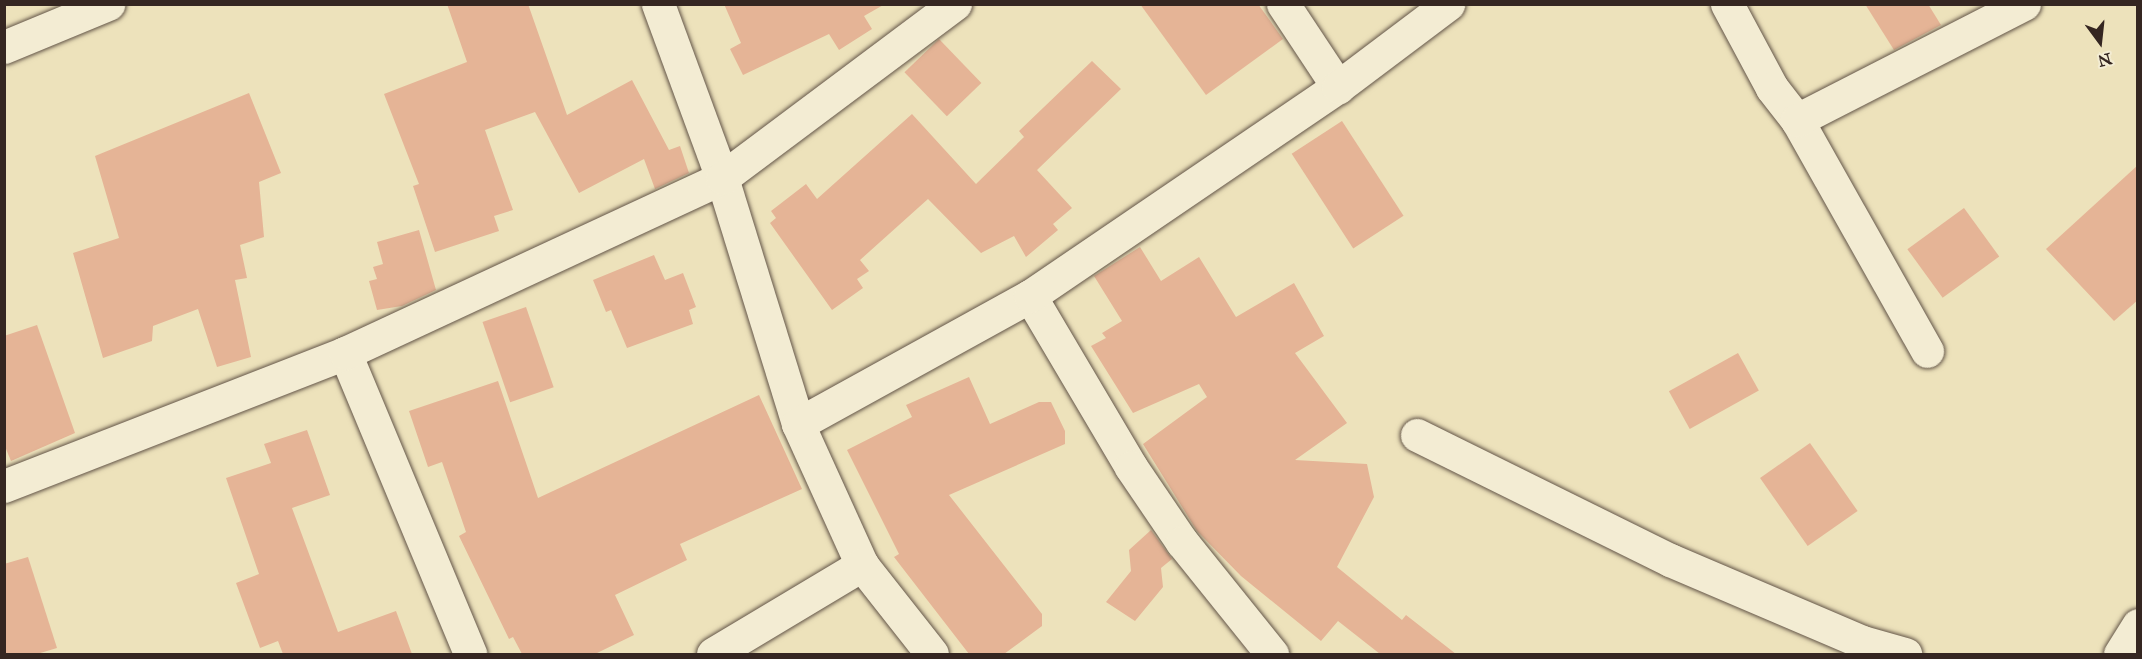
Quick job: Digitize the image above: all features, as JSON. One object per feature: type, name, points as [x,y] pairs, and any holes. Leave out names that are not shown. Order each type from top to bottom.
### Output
[{"type":"street","points":[[4,47],[108,4]]},
{"type":"street","points":[[658,4],[722,178],[798,424],[862,565],[932,654]]},
{"type":"street","points":[[4,486],[345,353],[722,178],[955,4]]},
{"type":"street","points":[[1283,4],[1338,87]]},
{"type":"street","points":[[798,424],[1030,296],[1338,87],[1448,4]]},
{"type":"street","points":[[1727,4],[1772,88],[1797,120],[1927,351]]},
{"type":"street","points":[[1797,120],[2024,4]]},
{"type":"street","points":[[1030,296],[1131,467],[1182,542],[1272,654]]},
{"type":"street","points":[[345,353],[470,654]]},
{"type":"street","points":[[1418,435],[1670,560],[1862,642],[1905,654]]},
{"type":"street","points":[[713,654],[862,565]]},
{"type":"street","points":[[2120,654],[2138,625]]},
{"type":"building","points":[[447,4],[528,4],[567,115],[632,80],[669,150],[680,146],[689,173],[655,189],[644,159],[579,193],[535,112],[485,130],[513,210],[494,216],[499,231],[435,252],[413,186],[419,184],[384,94],[467,62]]},
{"type":"building","points":[[724,4],[885,4],[864,16],[872,29],[839,50],[829,34],[743,75],[730,49],[741,43]]},
{"type":"building","points":[[1140,4],[1258,4],[1283,39],[1206,95]]},
{"type":"building","points":[[1865,4],[1928,4],[1941,25],[1894,50]]},
{"type":"building","points":[[939,39],[981,83],[947,116],[904,72]]},
{"type":"building","points":[[1092,61],[1121,89],[1037,170],[1072,208],[1053,224],[1058,230],[1026,257],[1014,236],[981,253],[928,199],[860,260],[869,271],[857,279],[863,288],[832,310],[770,223],[776,218],[771,211],[806,184],[817,199],[912,114],[976,184],[1024,137],[1019,131]]},
{"type":"building","points":[[249,93],[281,173],[259,182],[264,237],[240,245],[247,278],[235,280],[251,357],[217,367],[198,309],[153,326],[152,341],[103,358],[73,253],[119,238],[95,156]]},
{"type":"building","points":[[1342,121],[1404,216],[1353,248],[1292,154]]},
{"type":"building","points":[[2138,165],[2138,300],[2114,321],[2046,249]]},
{"type":"building","points":[[1964,208],[1999,257],[1943,298],[1907,249]]},
{"type":"building","points":[[419,230],[436,290],[402,306],[377,310],[369,281],[377,279],[373,267],[383,264],[377,242]]},
{"type":"building","points":[[1140,247],[1161,281],[1199,257],[1236,317],[1294,283],[1324,336],[1295,353],[1347,423],[1295,460],[1367,464],[1374,497],[1337,567],[1402,620],[1406,615],[1456,654],[1380,654],[1338,621],[1321,641],[1241,576],[1197,531],[1143,444],[1207,397],[1199,384],[1133,413],[1091,346],[1106,338],[1102,333],[1122,321],[1094,276]]},
{"type":"building","points":[[654,255],[665,280],[683,273],[696,307],[689,310],[693,324],[627,348],[611,310],[606,312],[593,280]]},
{"type":"building","points":[[526,307],[554,387],[510,402],[483,322]]},
{"type":"building","points":[[37,325],[75,433],[11,461],[4,444],[4,336]]},
{"type":"building","points":[[1738,353],[1759,391],[1690,429],[1669,391]]},
{"type":"building","points":[[969,377],[990,424],[1039,402],[1051,402],[1065,431],[1065,444],[949,495],[1042,614],[1042,626],[1004,654],[969,654],[894,557],[899,554],[847,450],[912,417],[906,405]]},
{"type":"building","points":[[498,381],[538,498],[759,395],[802,489],[680,544],[687,560],[615,595],[634,635],[595,654],[522,654],[513,637],[509,639],[459,536],[466,532],[442,462],[428,467],[409,411]]},
{"type":"building","points":[[307,430],[330,495],[292,508],[338,632],[396,611],[412,654],[283,654],[278,641],[260,648],[236,583],[259,574],[226,478],[271,463],[264,444]]},
{"type":"building","points":[[1810,443],[1858,511],[1808,546],[1760,478]]},
{"type":"building","points":[[1151,530],[1172,559],[1161,568],[1163,587],[1135,621],[1106,602],[1131,571],[1129,550]]},
{"type":"building","points":[[28,557],[57,648],[37,654],[4,654],[4,564]]}]
